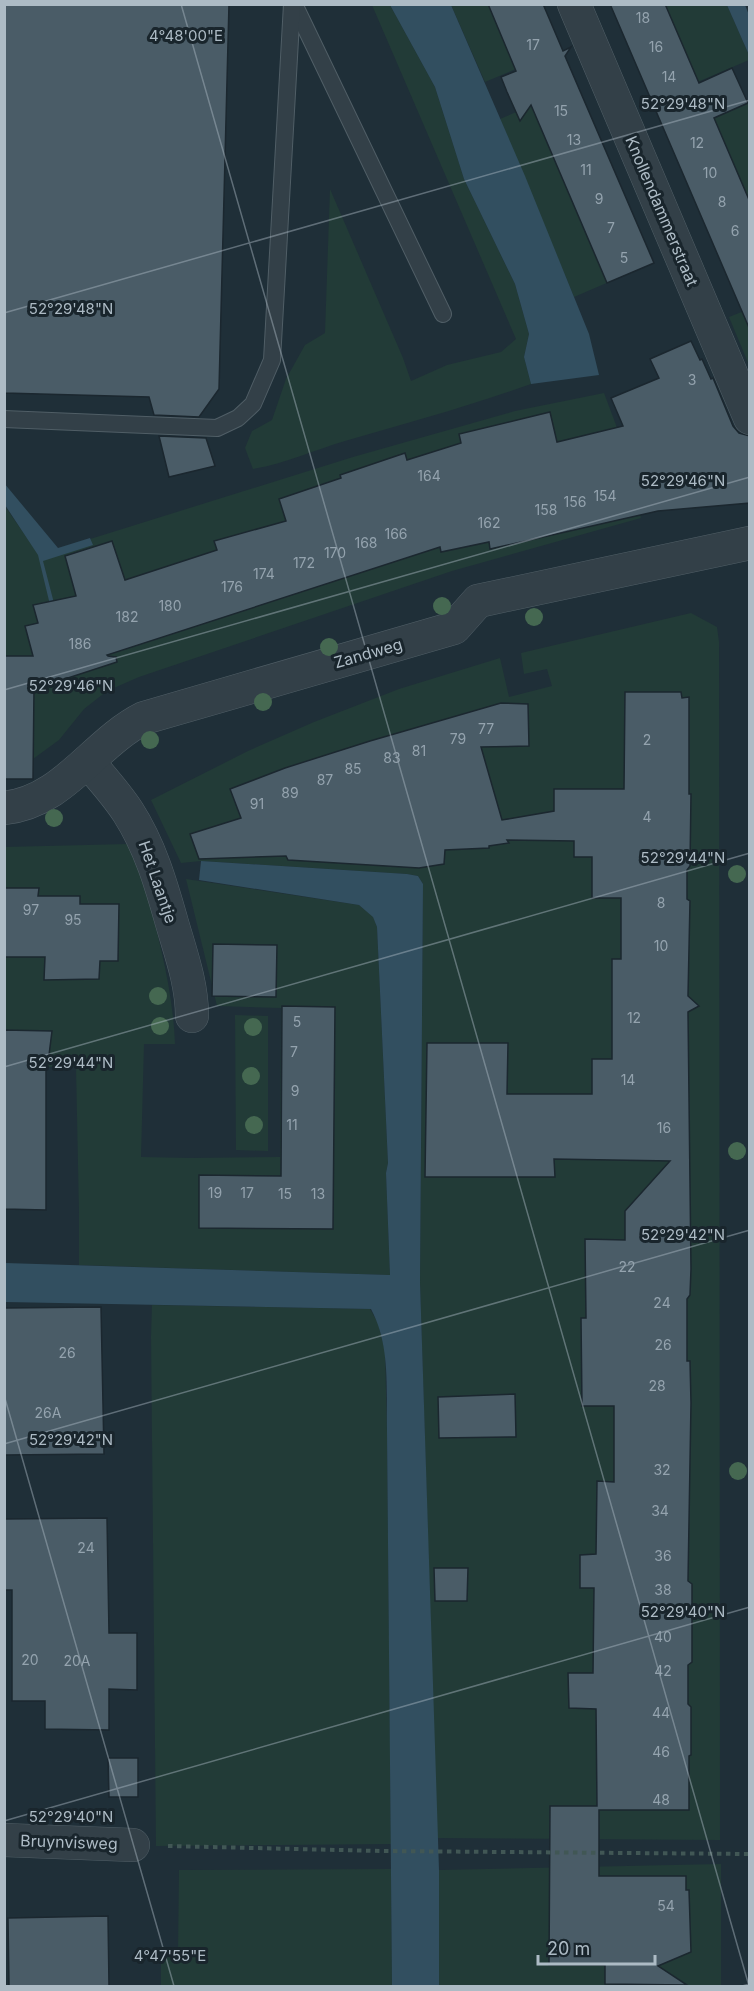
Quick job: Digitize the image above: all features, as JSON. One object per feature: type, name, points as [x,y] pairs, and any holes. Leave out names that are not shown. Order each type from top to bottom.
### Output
[{"type":"street","name":"Knollendammerstraat","points":[[574,4],[750,417]]},
{"type":"street","name":"Zandweg","points":[[4,808],[19,807],[35,802],[88,762],[122,731],[144,718],[454,628],[478,601],[750,543]]},
{"type":"street","name":"Het Laantje","points":[[88,762],[127,811],[144,839],[156,867],[185,965],[192,995],[192,1016]]},
{"type":"street","name":"Bruynvisweg","points":[[4,1840],[133,1845]]},
{"type":"lane","points":[[293,4],[442,314]]},
{"type":"lane","points":[[4,419],[217,428],[238,418],[254,404],[272,360],[293,4]]},
{"type":"path","points":[[133,1845],[446,1852],[750,1854]]},
{"type":"green space","points":[[372,5],[390,5],[435,87],[464,179],[515,284],[529,334],[524,357],[531,384],[462,407],[253,469],[245,448],[252,431],[272,420],[286,379],[305,345],[325,333],[330,189],[411,381],[447,365],[501,352],[516,339]]},
{"type":"green space","points":[[451,5],[542,5],[561,50],[485,82]]},
{"type":"green space","points":[[612,5],[727,5],[749,55],[749,60],[653,101]]},
{"type":"green space","points":[[577,86],[653,263],[574,297],[500,119]]},
{"type":"green space","points":[[749,103],[749,277],[668,138]]},
{"type":"green space","points":[[749,309],[749,365],[729,317]]},
{"type":"green space","points":[[604,393],[616,425],[641,518],[452,571],[139,677],[107,691],[84,709],[59,740],[33,759],[5,775],[4,505],[39,555],[353,457],[515,411]]},
{"type":"green space","points":[[691,613],[717,627],[719,642],[720,1840],[437,1838],[420,1282],[423,884],[418,876],[407,874],[201,861],[181,863],[151,800],[248,751],[399,689],[500,658],[509,697],[552,686],[547,669],[524,674],[521,653]]},
{"type":"green space","points":[[128,844],[145,883],[160,943],[174,1023],[175,1044],[144,1044],[141,1157],[280,1157],[281,1008],[217,1006],[186,879],[359,905],[373,916],[377,927],[388,1163],[386,1173],[390,1275],[79,1265],[76,1067],[5,1067],[4,847]]},
{"type":"green space","points":[[235,1015],[268,1016],[268,1151],[236,1150]]},
{"type":"green space","points":[[152,1305],[370,1309],[378,1323],[385,1350],[391,1844],[156,1846]]},
{"type":"green space","points":[[721,1864],[721,1986],[439,1986],[439,1870]]},
{"type":"green space","points":[[391,1869],[392,1986],[161,1986],[161,1958],[178,1952],[179,1870]]},
{"type":"water","points":[[390,5],[451,5],[525,176],[589,334],[599,375],[531,384],[524,357],[529,334],[515,284],[464,179],[435,87]]},
{"type":"water","points":[[727,5],[745,5],[749,15],[749,55]]},
{"type":"water","points":[[4,483],[58,548],[90,538],[93,545],[43,561],[55,607],[51,609],[38,555],[5,505]]},
{"type":"water","points":[[201,861],[407,874],[418,876],[423,884],[420,1282],[439,1870],[439,1986],[392,1986],[387,1385],[382,1338],[371,1309],[5,1302],[5,1263],[390,1275],[386,1173],[388,1163],[377,927],[373,917],[359,905],[199,880]]},
{"type":"building","points":[[4,4],[229,4],[219,389],[199,417],[154,415],[149,397],[4,393]]},
{"type":"building","points":[[488,4],[543,4],[563,51],[571,47],[565,56],[654,263],[607,283],[531,105],[520,121],[507,92],[501,77],[516,71]]},
{"type":"building","points":[[610,4],[665,4],[699,83],[732,68],[748,103],[714,118],[750,202],[750,330]]},
{"type":"building","points":[[691,341],[711,379],[713,378],[733,426],[739,433],[750,436],[750,503],[658,511],[490,549],[489,542],[441,552],[440,547],[107,655],[116,657],[117,662],[34,689],[33,779],[4,779],[4,656],[33,656],[25,626],[38,623],[33,605],[76,596],[65,556],[112,541],[125,580],[217,550],[214,541],[286,521],[279,499],[405,453],[407,460],[461,443],[459,434],[550,412],[557,442],[623,426],[611,398],[659,378],[650,359]]},
{"type":"building","points":[[159,436],[206,438],[215,466],[169,477]]},
{"type":"building","points":[[625,692],[681,692],[682,698],[689,697],[689,794],[691,794],[690,866],[687,870],[687,899],[690,901],[688,996],[699,1006],[688,1012],[691,1269],[690,1295],[687,1299],[687,1361],[690,1361],[691,1403],[688,1581],[692,1584],[692,1662],[688,1665],[688,1704],[691,1707],[691,1755],[689,1756],[689,1810],[599,1810],[599,1876],[686,1876],[686,1890],[689,1890],[691,1952],[658,1966],[687,1985],[605,1984],[605,1965],[549,1965],[550,1806],[597,1806],[596,1709],[569,1708],[568,1673],[593,1673],[594,1588],[580,1588],[580,1555],[596,1554],[597,1481],[614,1482],[614,1406],[582,1406],[581,1318],[586,1318],[585,1239],[625,1240],[625,1211],[670,1161],[554,1159],[555,1177],[425,1177],[427,1043],[508,1043],[507,1094],[592,1094],[592,1059],[612,1059],[612,959],[621,959],[621,898],[592,898],[592,857],[574,857],[574,841],[507,840],[509,843],[489,846],[489,848],[445,850],[444,864],[419,868],[288,860],[286,856],[199,859],[190,834],[241,818],[230,789],[285,768],[370,741],[501,703],[528,704],[529,746],[481,747],[502,820],[554,811],[554,789],[624,789]]},
{"type":"building","points":[[4,888],[39,888],[38,896],[80,896],[80,904],[119,904],[118,961],[100,961],[99,979],[44,980],[45,957],[4,957]]},
{"type":"building","points":[[213,944],[277,945],[276,997],[212,996]]},
{"type":"building","points":[[282,1006],[335,1007],[333,1229],[199,1228],[199,1175],[281,1176]]},
{"type":"building","points":[[4,1030],[52,1031],[48,1063],[46,1063],[46,1210],[4,1209]]},
{"type":"building","points":[[101,1307],[104,1454],[4,1455],[4,1308]]},
{"type":"building","points":[[515,1394],[516,1437],[439,1438],[438,1397]]},
{"type":"building","points":[[107,1518],[109,1633],[137,1633],[137,1690],[109,1689],[109,1730],[45,1729],[45,1701],[12,1701],[12,1590],[4,1590],[4,1519]]},
{"type":"building","points":[[434,1568],[468,1568],[467,1601],[435,1601]]},
{"type":"building","points":[[108,1758],[138,1758],[138,1797],[109,1797]]},
{"type":"building","points":[[108,1916],[109,1986],[9,1986],[8,1918]]}]
